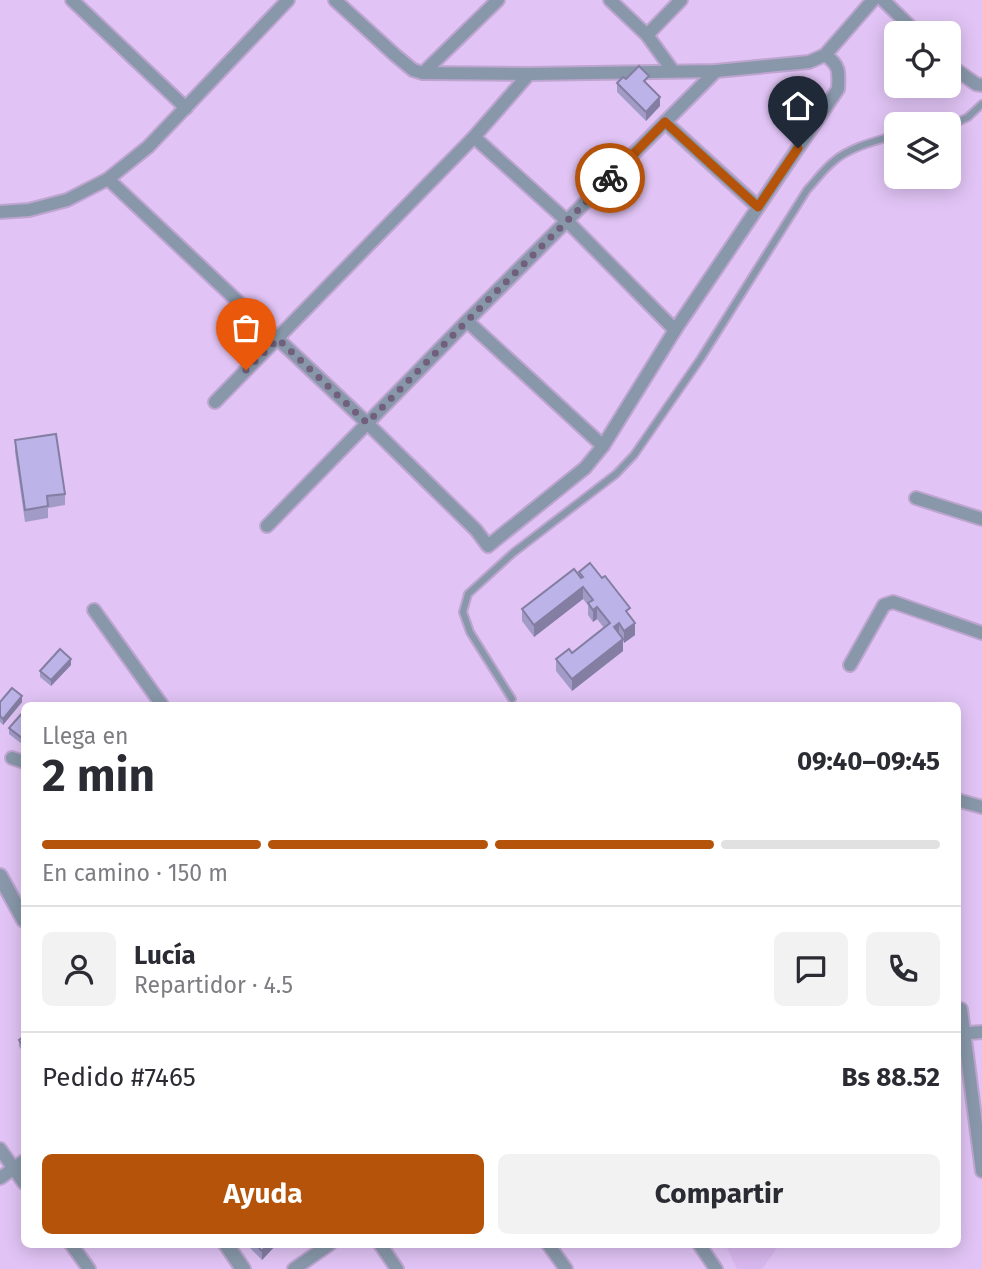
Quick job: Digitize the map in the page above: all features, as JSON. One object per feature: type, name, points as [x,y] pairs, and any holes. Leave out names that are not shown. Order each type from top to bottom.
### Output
[{"type":"street","points":[[72,0],[186,108]]},
{"type":"street","points":[[0,212],[29,210],[67,200],[108,179],[148,147],[288,0]]},
{"type":"street","points":[[335,0],[413,70],[424,74],[716,71],[809,62],[825,55],[873,0]]},
{"type":"street","points":[[424,74],[498,0]]},
{"type":"street","points":[[610,0],[648,35],[673,71]]},
{"type":"street","points":[[648,35],[681,0]]},
{"type":"street","points":[[883,0],[905,21]]},
{"type":"street","points":[[108,179],[367,423],[476,530],[488,546],[585,468],[603,446],[675,330],[838,89],[839,70],[825,55]]},
{"type":"street","points":[[267,526],[716,71]]},
{"type":"street","points":[[961,73],[982,85]]},
{"type":"street","points":[[215,402],[474,137],[529,74]]},
{"type":"street","points":[[665,122],[758,207]]},
{"type":"street","points":[[474,137],[566,222],[675,330]]},
{"type":"street","points":[[467,321],[603,446]]},
{"type":"street","points":[[916,498],[982,519]]},
{"type":"street","points":[[850,665],[884,606],[893,601],[982,633]]},
{"type":"street","points":[[94,610],[160,702]]},
{"type":"street","points":[[961,801],[982,807]]},
{"type":"street","points":[[0,876],[21,914]]},
{"type":"street","points":[[961,1009],[961,1034],[982,1171]]},
{"type":"street","points":[[961,1034],[982,1032]]},
{"type":"street","points":[[0,1149],[19,1165],[0,1178]]},
{"type":"street","points":[[74,1248],[89,1269]]},
{"type":"street","points":[[229,1248],[243,1269]]},
{"type":"street","points":[[294,1269],[324,1248]]},
{"type":"street","points":[[383,1248],[397,1269]]},
{"type":"street","points":[[551,1248],[566,1269]]},
{"type":"street","points":[[702,1248],[716,1269]]},
{"type":"lane","points":[[961,120],[982,104]]},
{"type":"lane","points":[[512,699],[470,632],[463,612],[468,594],[513,553],[616,474],[634,455],[701,358],[807,190],[836,158],[884,138]]},
{"type":"shaded area","points":[[727,1248],[777,1248],[762,1269],[737,1269]]},
{"type":"building","points":[[639,66],[649,76],[644,81],[660,97],[646,112],[617,83],[623,77],[626,79]]},
{"type":"building","points":[[56,434],[65,494],[47,496],[48,506],[25,510],[15,440]]},
{"type":"building","points":[[590,563],[602,578],[605,576],[630,608],[626,611],[635,623],[624,631],[619,623],[614,627],[623,639],[572,679],[556,659],[569,649],[572,653],[610,623],[597,607],[593,610],[588,603],[593,600],[583,587],[534,625],[522,609],[574,569],[583,577],[579,572]]},
{"type":"building","points":[[60,649],[71,659],[51,680],[40,671]]},
{"type":"building","points":[[12,688],[22,696],[3,719],[0,716],[0,702]]},
{"type":"building","points":[[21,714],[21,737],[9,728]]},
{"type":"way so far","points":[[246,370],[278,339],[367,423],[610,178]]},
{"type":"route","points":[[610,178],[665,122],[758,207],[798,148]]}]
